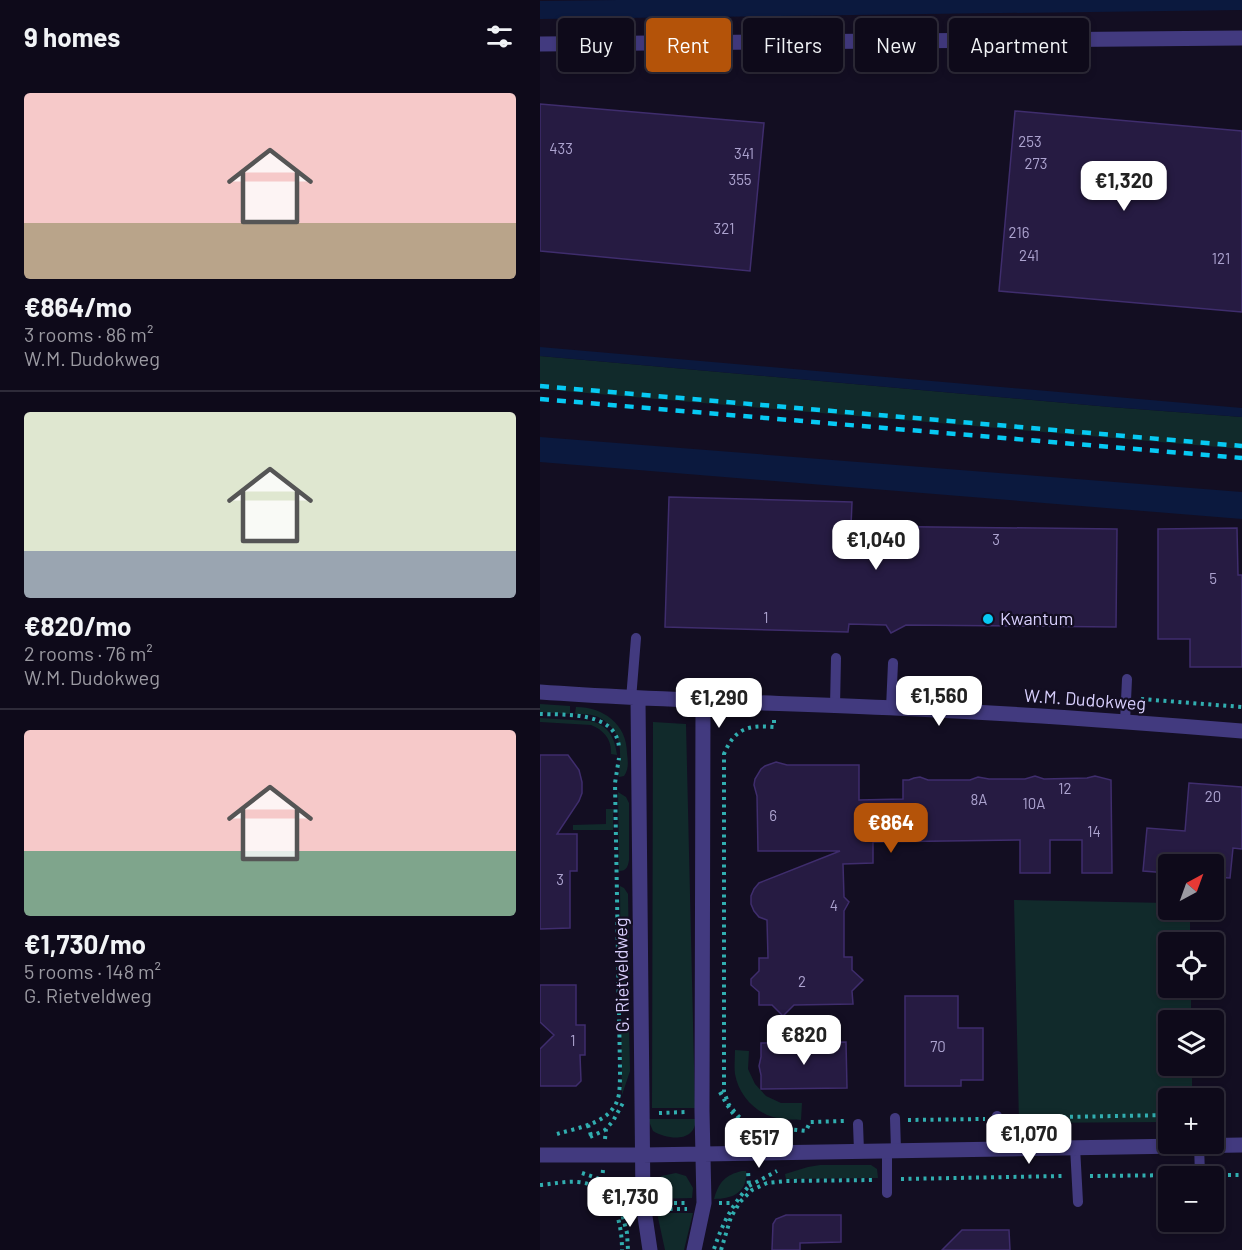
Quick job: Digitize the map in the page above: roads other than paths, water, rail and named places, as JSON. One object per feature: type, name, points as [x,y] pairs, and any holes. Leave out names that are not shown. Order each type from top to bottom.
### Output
[{"type":"street","points":[[540,44],[1242,38]]},
{"type":"street","name":"W.M. Dudokweg","points":[[540,692],[635,699],[891,708],[1242,731]]},
{"type":"street","name":"G. Rietveldweg","points":[[635,699],[643,1206],[650,1250]]},
{"type":"street","points":[[694,1250],[704,1205],[702,1111],[703,701]]},
{"type":"street","points":[[1224,1145],[1242,1145]]},
{"type":"street","points":[[540,1155],[1158,1146]]},
{"type":"lane","points":[[635,699],[636,639]]},
{"type":"lane","points":[[835,706],[836,658]]},
{"type":"lane","points":[[891,708],[893,663]]},
{"type":"lane","points":[[1125,722],[1127,679]]},
{"type":"lane","points":[[997,1116],[998,1149]]},
{"type":"lane","points":[[887,1193],[895,1118]]},
{"type":"lane","points":[[858,1124],[859,1151]]},
{"type":"lane","points":[[1075,1147],[1078,1202]]},
{"type":"water","points":[[1242,0],[1242,10],[540,19],[540,1]]},
{"type":"water","points":[[540,347],[1242,408],[1242,417],[540,356]]},
{"type":"water","points":[[540,437],[1242,492],[1242,519],[540,462]]},
{"type":"railway","points":[[540,386],[1242,446]]},
{"type":"railway","points":[[540,399],[1242,458]]},
{"type":"place","name":"Kwantum","points":[[988,619]]}]
